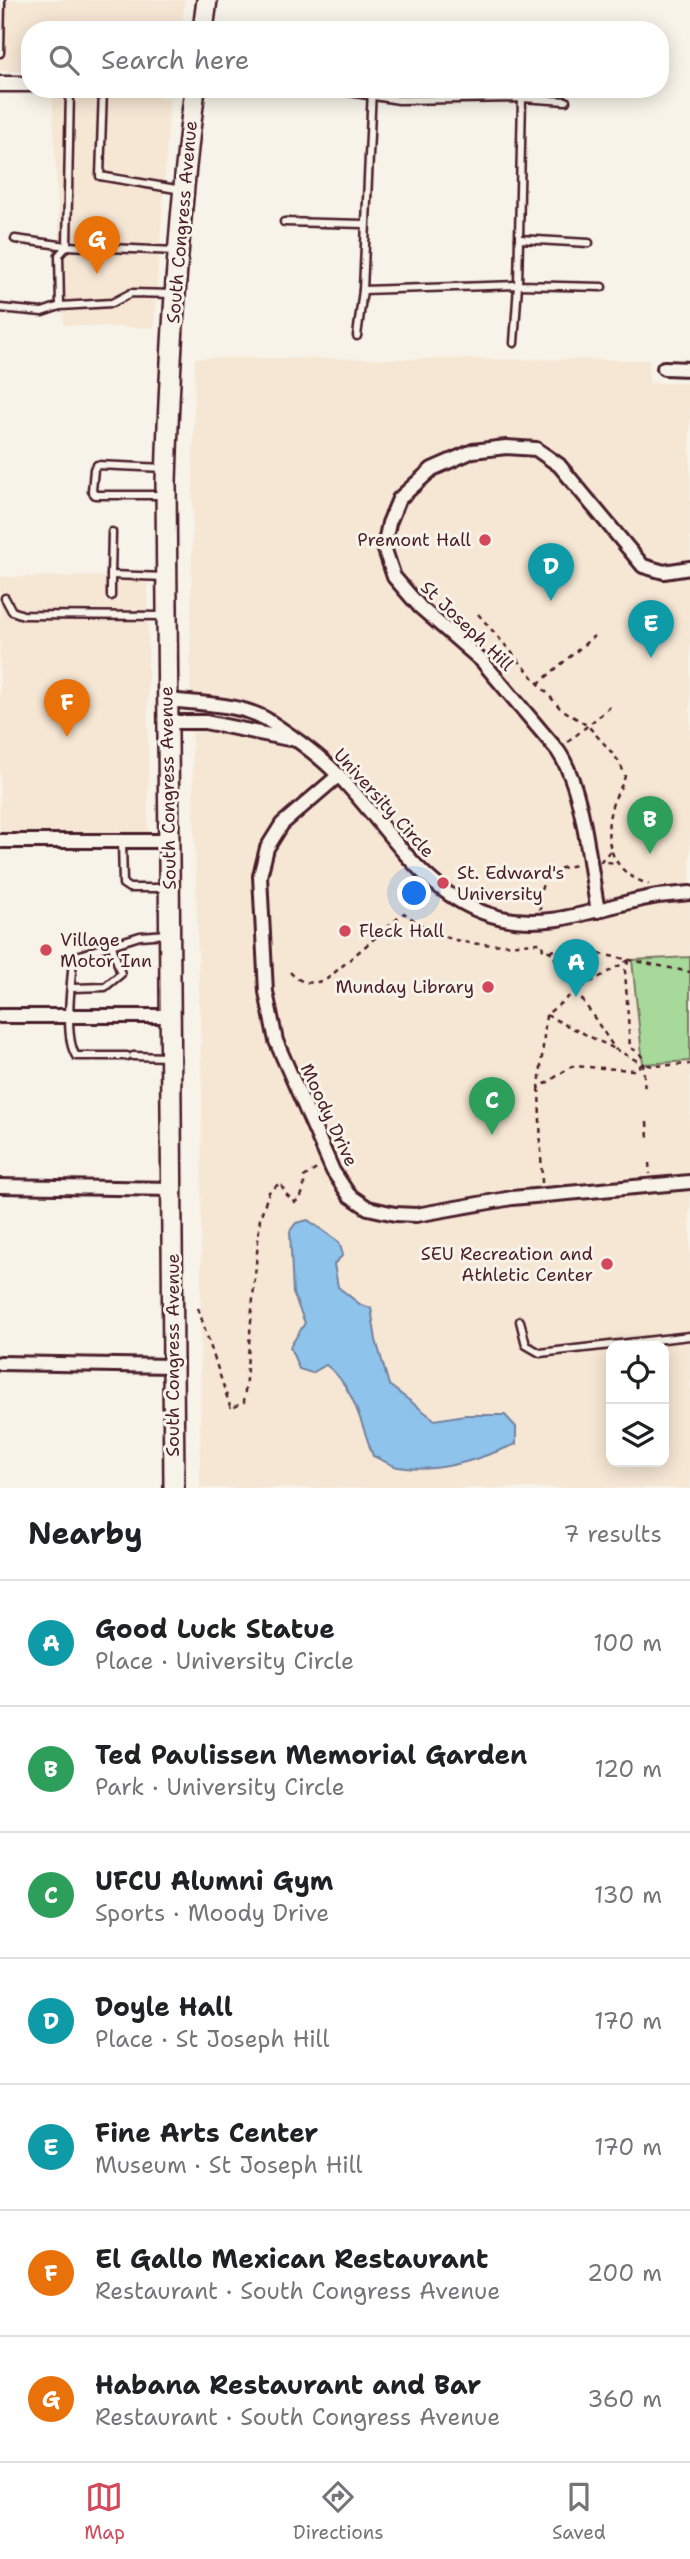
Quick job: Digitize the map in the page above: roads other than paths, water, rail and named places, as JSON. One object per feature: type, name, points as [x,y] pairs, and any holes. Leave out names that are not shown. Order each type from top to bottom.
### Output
[{"type":"main road","points":[[204,21],[207,0]]},
{"type":"main road","name":"South Congress Avenue","points":[[174,1488],[167,468],[177,251],[194,98]]},
{"type":"street","points":[[0,84],[21,84]]},
{"type":"street","points":[[664,368],[690,369]]},
{"type":"street","name":"St Joseph Hill","points":[[598,911],[578,797],[569,767],[482,661],[420,607],[394,577],[384,547],[389,523],[399,499],[432,470],[473,451],[506,447],[536,449],[559,465],[643,566],[664,572],[690,568]]},
{"type":"street","name":"University Circle","points":[[167,699],[219,706],[264,718],[339,775],[427,877],[471,908],[502,918],[540,922],[570,919],[657,896],[690,893]]},
{"type":"street","name":"University Circle","points":[[167,722],[205,722],[293,740]]},
{"type":"street","name":"Moody Drive","points":[[339,775],[282,824],[267,848],[260,876],[266,992],[276,1041],[333,1171],[349,1195],[368,1208],[394,1214],[416,1215],[512,1198],[690,1182]]},
{"type":"street","points":[[0,841],[169,841]]},
{"type":"street","points":[[0,1016],[170,1016]]},
{"type":"street","points":[[0,1186],[172,1189]]},
{"type":"street","points":[[0,1363],[173,1366]]},
{"type":"lane","points":[[0,52],[1,0]]},
{"type":"lane","points":[[60,306],[59,256],[68,246],[70,98]]},
{"type":"lane","points":[[103,98],[100,176],[184,190]]},
{"type":"lane","points":[[357,336],[363,290],[372,98]]},
{"type":"lane","points":[[391,98],[522,98],[566,101]]},
{"type":"lane","points":[[514,343],[518,285],[522,98]]},
{"type":"lane","points":[[284,222],[364,224]]},
{"type":"lane","points":[[15,239],[68,246],[177,251]]},
{"type":"lane","points":[[519,239],[589,243]]},
{"type":"lane","points":[[363,290],[518,285],[603,288]]},
{"type":"lane","points":[[1,307],[42,312],[60,306],[112,303],[131,293],[174,293]]},
{"type":"lane","points":[[167,468],[97,465],[94,469],[92,491],[95,495],[167,495]]},
{"type":"lane","points":[[111,596],[112,532]]},
{"type":"lane","points":[[111,575],[167,577]]},
{"type":"lane","points":[[5,598],[12,611],[23,615],[167,616]]},
{"type":"lane","points":[[122,841],[123,884],[129,888],[169,888]]},
{"type":"lane","points":[[169,933],[140,936],[74,957],[70,1016],[72,1049],[76,1056],[170,1057]]},
{"type":"lane","points":[[72,988],[105,987],[121,974],[112,946]]},
{"type":"lane","points":[[520,1321],[526,1345],[540,1353],[690,1336]]},
{"type":"water","points":[[308,1220],[339,1242],[343,1255],[334,1264],[338,1287],[361,1305],[371,1308],[376,1340],[389,1385],[435,1420],[465,1415],[505,1415],[516,1427],[516,1444],[473,1460],[444,1467],[398,1467],[373,1456],[355,1406],[343,1383],[326,1365],[312,1373],[299,1369],[290,1347],[305,1323],[293,1293],[290,1231],[296,1223]]},
{"type":"place","name":"Habana Restaurant and Bar","points":[[97,274]]},
{"type":"place","name":"Premont Hall","points":[[485,540]]},
{"type":"place","name":"Doyle Hall","points":[[551,601]]},
{"type":"place","name":"Fine Arts Center","points":[[651,658]]},
{"type":"place","name":"El Gallo Mexican Restaurant","points":[[67,737]]},
{"type":"place","name":"Ted Paulissen Memorial Garden","points":[[650,854]]},
{"type":"place","name":"St. Edward's University","points":[[443,883]]},
{"type":"place","name":"Fleck Hall","points":[[345,931]]},
{"type":"place","name":"Village Motor Inn","points":[[46,950]]},
{"type":"place","name":"Munday Library","points":[[488,987]]},
{"type":"place","name":"Good Luck Statue","points":[[576,997]]},
{"type":"place","name":"UFCU Alumni Gym","points":[[492,1135]]},
{"type":"place","name":"SEU Recreation and Athletic Center","points":[[607,1264]]}]
